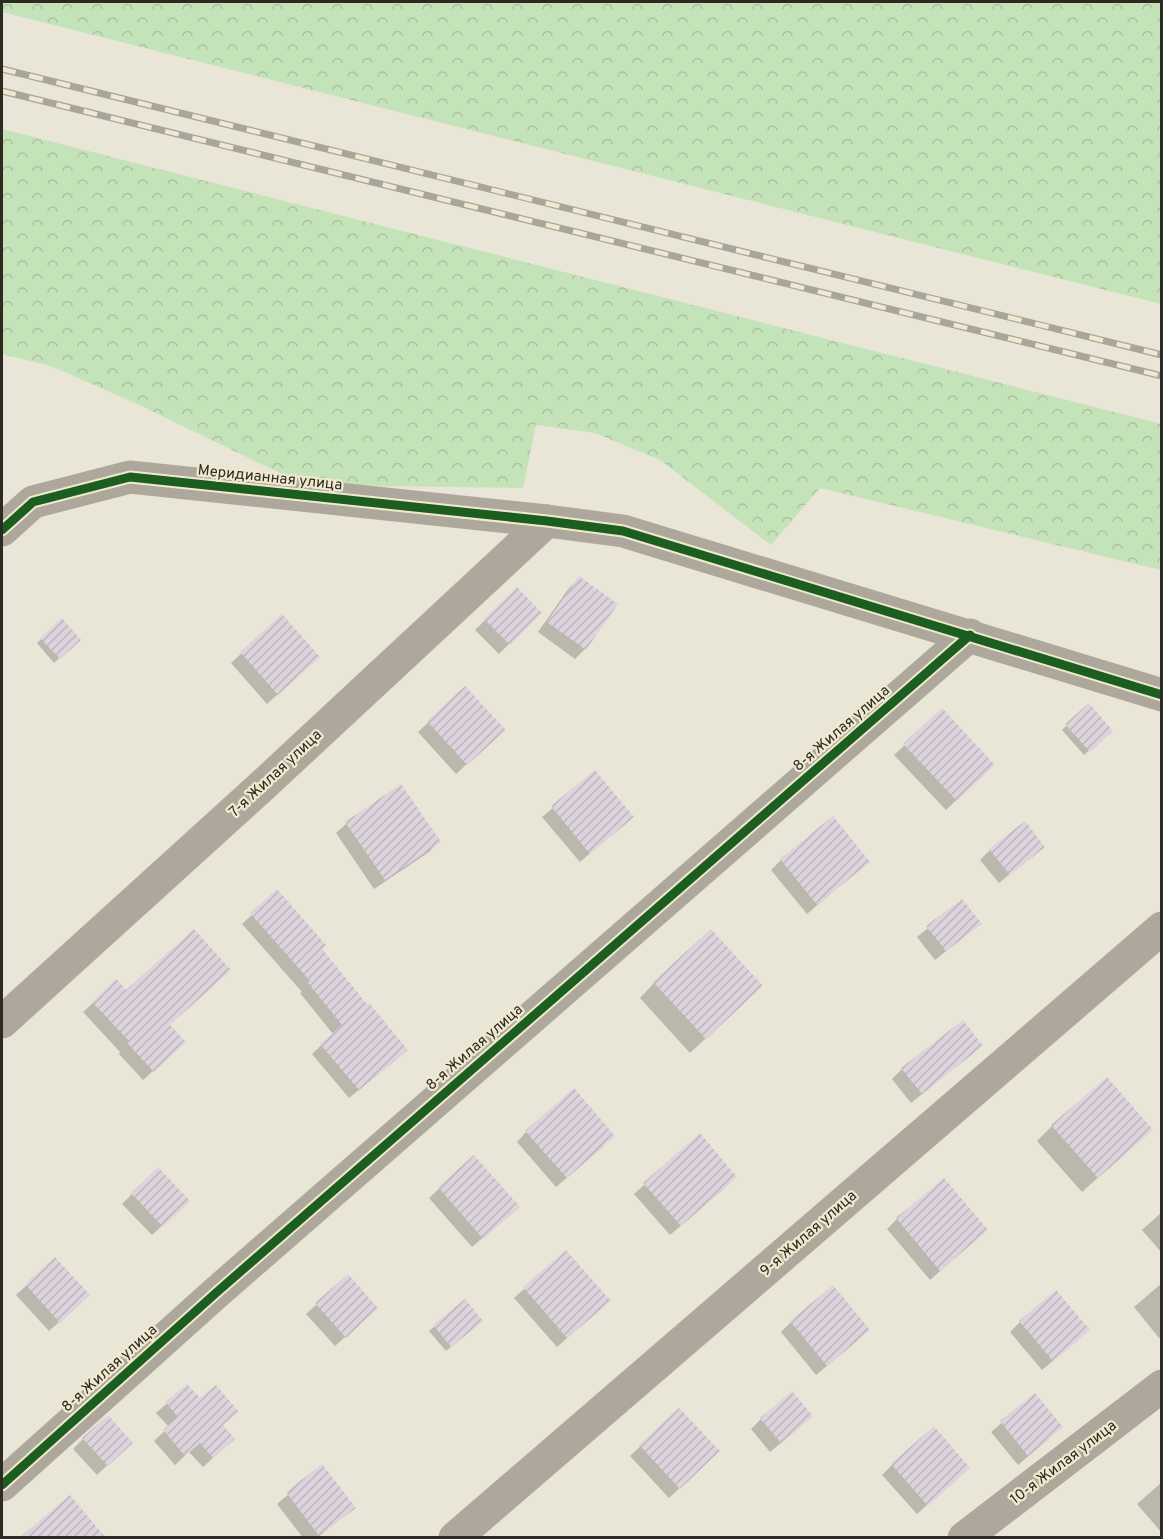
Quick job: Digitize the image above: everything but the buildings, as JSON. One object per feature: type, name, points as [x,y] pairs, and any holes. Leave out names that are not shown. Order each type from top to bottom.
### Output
[{"type":"street","name":"Меридианная улица","points":[[2,530],[33,502],[130,477],[623,531],[1161,695]]},
{"type":"street","name":"7-я Жилая улица","points":[[2,1022],[262,786],[548,521]]},
{"type":"street","name":"8-я Жилая улица","points":[[2,1485],[217,1292],[970,635]]},
{"type":"street","name":"9-я Жилая улица","points":[[455,1538],[1161,928]]},
{"type":"street","name":"10-я Жилая улица","points":[[964,1538],[1161,1386]]},
{"type":"green space","points":[[2,2],[1161,2],[1161,304],[2,12]]},
{"type":"green space","points":[[2,129],[1161,424],[1161,570],[820,488],[771,545],[660,460],[595,433],[536,425],[523,488],[305,485],[137,404],[51,366],[2,354]]},
{"type":"railway","points":[[2,69],[1162,355]]},
{"type":"railway","points":[[2,91],[1162,376]]},
{"type":"cycle path","points":[[2,530],[33,502],[130,477],[623,531],[1162,695]]},
{"type":"cycle path","points":[[2,1485],[217,1292],[970,635]]}]
